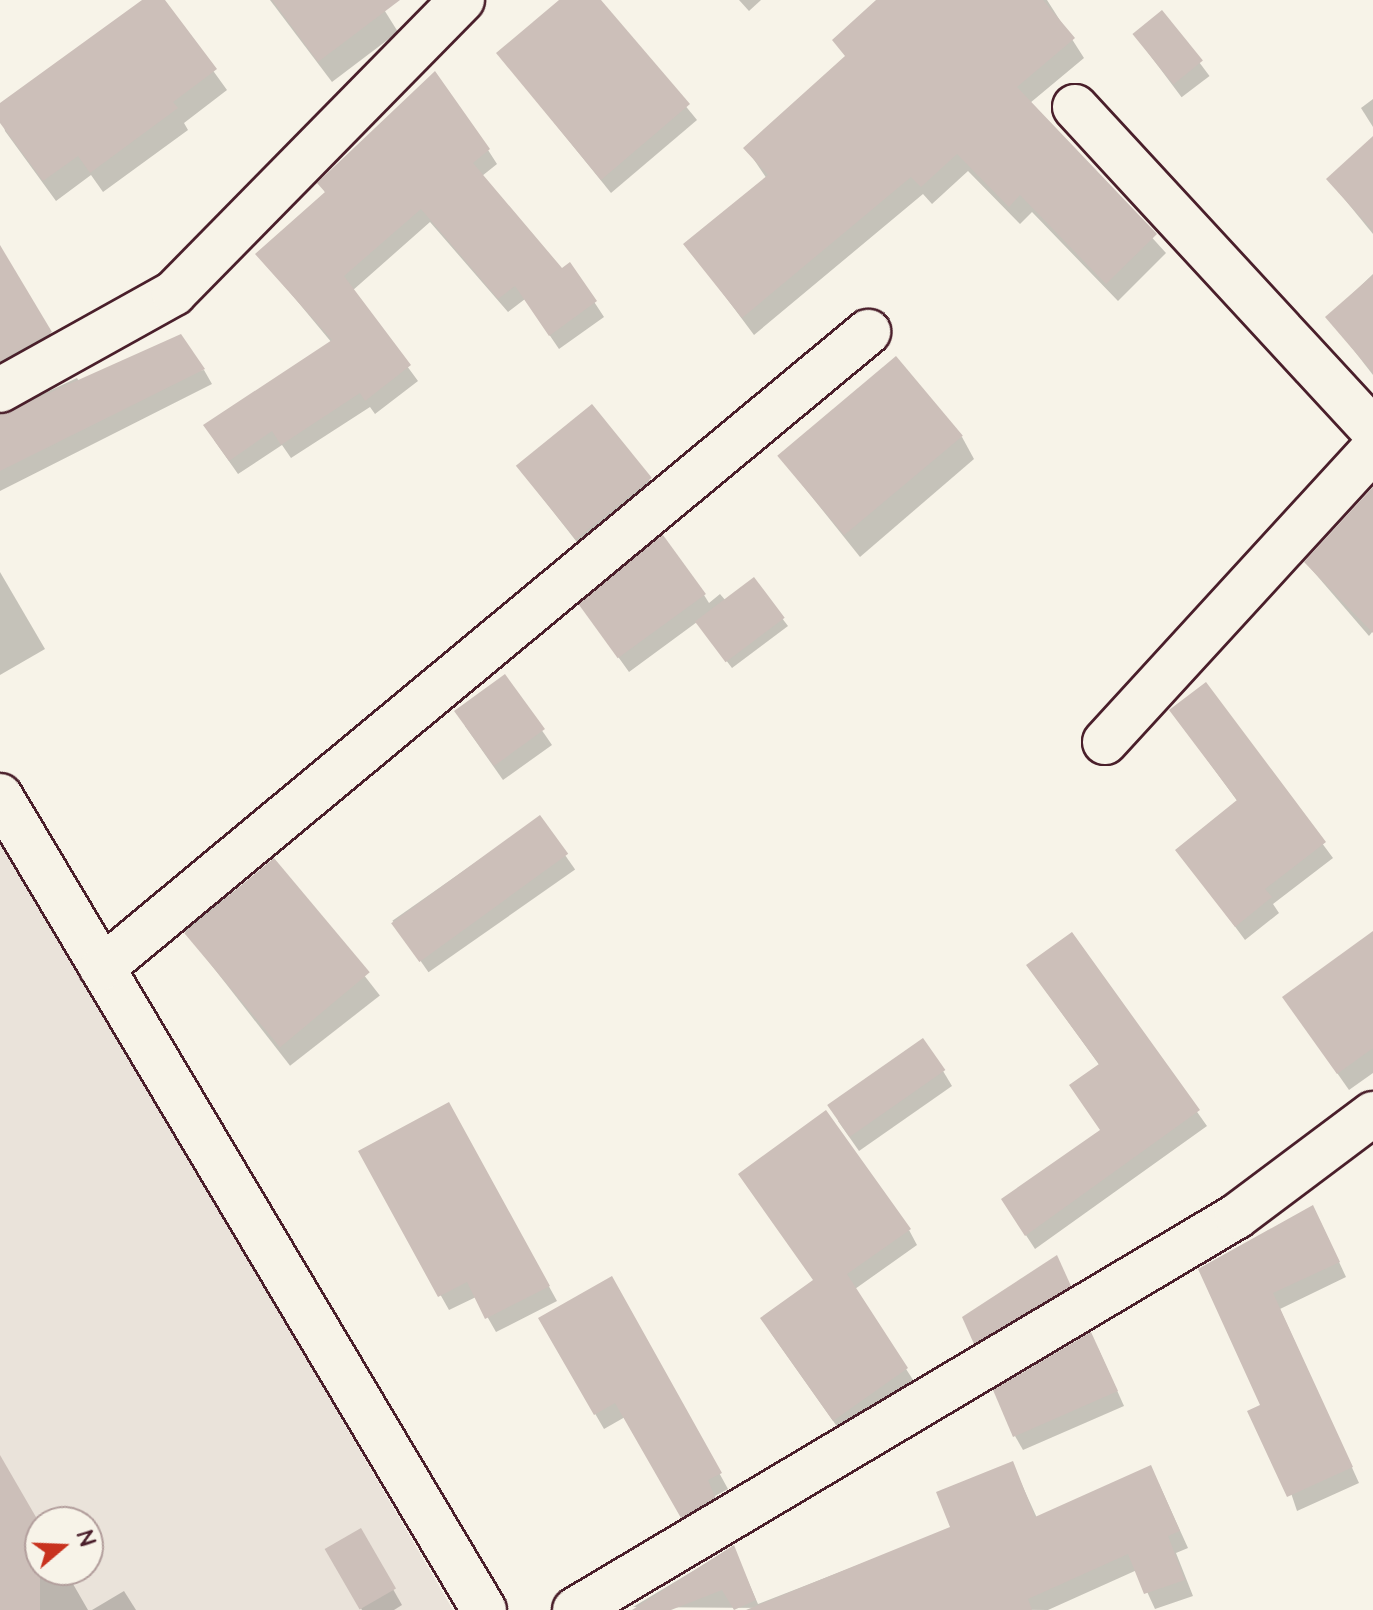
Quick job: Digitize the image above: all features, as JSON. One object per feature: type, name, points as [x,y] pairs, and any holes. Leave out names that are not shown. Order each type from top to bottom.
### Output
[{"type":"street","points":[[0,390],[174,293],[462,0]]},
{"type":"street","points":[[1075,107],[1373,430]]},
{"type":"street","points":[[102,968],[868,332]]},
{"type":"street","points":[[1105,742],[1373,450]]},
{"type":"street","points":[[0,796],[484,1610]]},
{"type":"street","points":[[575,1610],[1237,1216],[1373,1114]]},
{"type":"shaded area","points":[[0,835],[453,1610],[0,1610]]},
{"type":"building","points":[[142,0],[165,0],[217,69],[173,102],[178,108],[90,173],[78,156],[43,181],[0,123],[0,103]]},
{"type":"building","points":[[272,0],[400,0],[318,62]]},
{"type":"building","points":[[559,0],[601,0],[690,104],[601,180],[496,53]]},
{"type":"building","points":[[876,0],[1043,0],[1075,38],[1017,87],[1157,234],[1106,284],[1020,195],[1009,207],[957,154],[921,187],[911,177],[742,318],[683,244],[768,175],[743,148],[845,56],[832,40]]},
{"type":"building","points":[[1162,10],[1203,61],[1173,84],[1132,34]]},
{"type":"building","points":[[435,71],[490,149],[473,163],[562,268],[570,262],[597,301],[549,336],[515,286],[498,299],[421,209],[344,276],[411,365],[365,401],[360,393],[281,445],[272,431],[229,461],[203,425],[332,340],[255,254],[325,192],[317,183]]},
{"type":"building","points":[[1373,136],[1373,231],[1326,179]]},
{"type":"building","points":[[0,245],[52,332],[0,361]]},
{"type":"building","points":[[1373,275],[1373,373],[1325,317]]},
{"type":"building","points":[[181,334],[205,369],[0,471],[0,415]]},
{"type":"building","points":[[896,356],[963,436],[844,535],[777,456]]},
{"type":"building","points":[[592,404],[652,478],[576,540],[516,466]]},
{"type":"building","points":[[1373,487],[1373,633],[1304,562]]},
{"type":"building","points":[[663,535],[706,594],[618,658],[575,599]]},
{"type":"building","points":[[754,577],[785,618],[726,662],[695,622]]},
{"type":"building","points":[[505,674],[545,729],[494,766],[454,711]]},
{"type":"building","points":[[1206,682],[1326,842],[1265,889],[1272,897],[1235,927],[1175,850],[1237,800],[1169,710]]},
{"type":"building","points":[[540,815],[568,854],[419,962],[391,923]]},
{"type":"building","points":[[274,858],[370,972],[280,1047],[184,933]]},
{"type":"building","points":[[1373,931],[1373,1048],[1337,1074],[1282,997]]},
{"type":"building","points":[[1072,932],[1200,1110],[1025,1236],[1001,1199],[1100,1130],[1069,1085],[1099,1064],[1026,965]]},
{"type":"building","points":[[923,1038],[945,1070],[850,1137],[827,1105]]},
{"type":"building","points":[[449,1102],[550,1286],[485,1319],[467,1282],[438,1297],[358,1151]]},
{"type":"building","points":[[826,1110],[911,1229],[847,1274],[908,1368],[833,1421],[760,1318],[813,1280],[738,1174]]},
{"type":"building","points":[[1313,1205],[1340,1262],[1273,1293],[1353,1467],[1287,1497],[1247,1411],[1260,1405],[1198,1269]]},
{"type":"building","points":[[1057,1255],[1071,1286],[974,1344],[962,1317]]},
{"type":"building","points":[[612,1276],[722,1473],[708,1480],[715,1497],[681,1518],[615,1403],[594,1415],[538,1318]]},
{"type":"building","points":[[1091,1332],[1118,1391],[1013,1437],[993,1390]]},
{"type":"building","points":[[0,1455],[30,1506],[24,1506],[24,1586],[40,1586],[40,1610],[0,1610]]},
{"type":"building","points":[[1013,1461],[1035,1517],[1151,1465],[1180,1531],[1168,1536],[1185,1580],[1144,1594],[1128,1554],[1028,1599],[1032,1610],[746,1610],[950,1527],[936,1492]]},
{"type":"building","points":[[361,1528],[396,1589],[360,1610],[325,1549]]},
{"type":"building","points":[[734,1545],[756,1600],[734,1610],[722,1590],[671,1610],[632,1610]]}]
